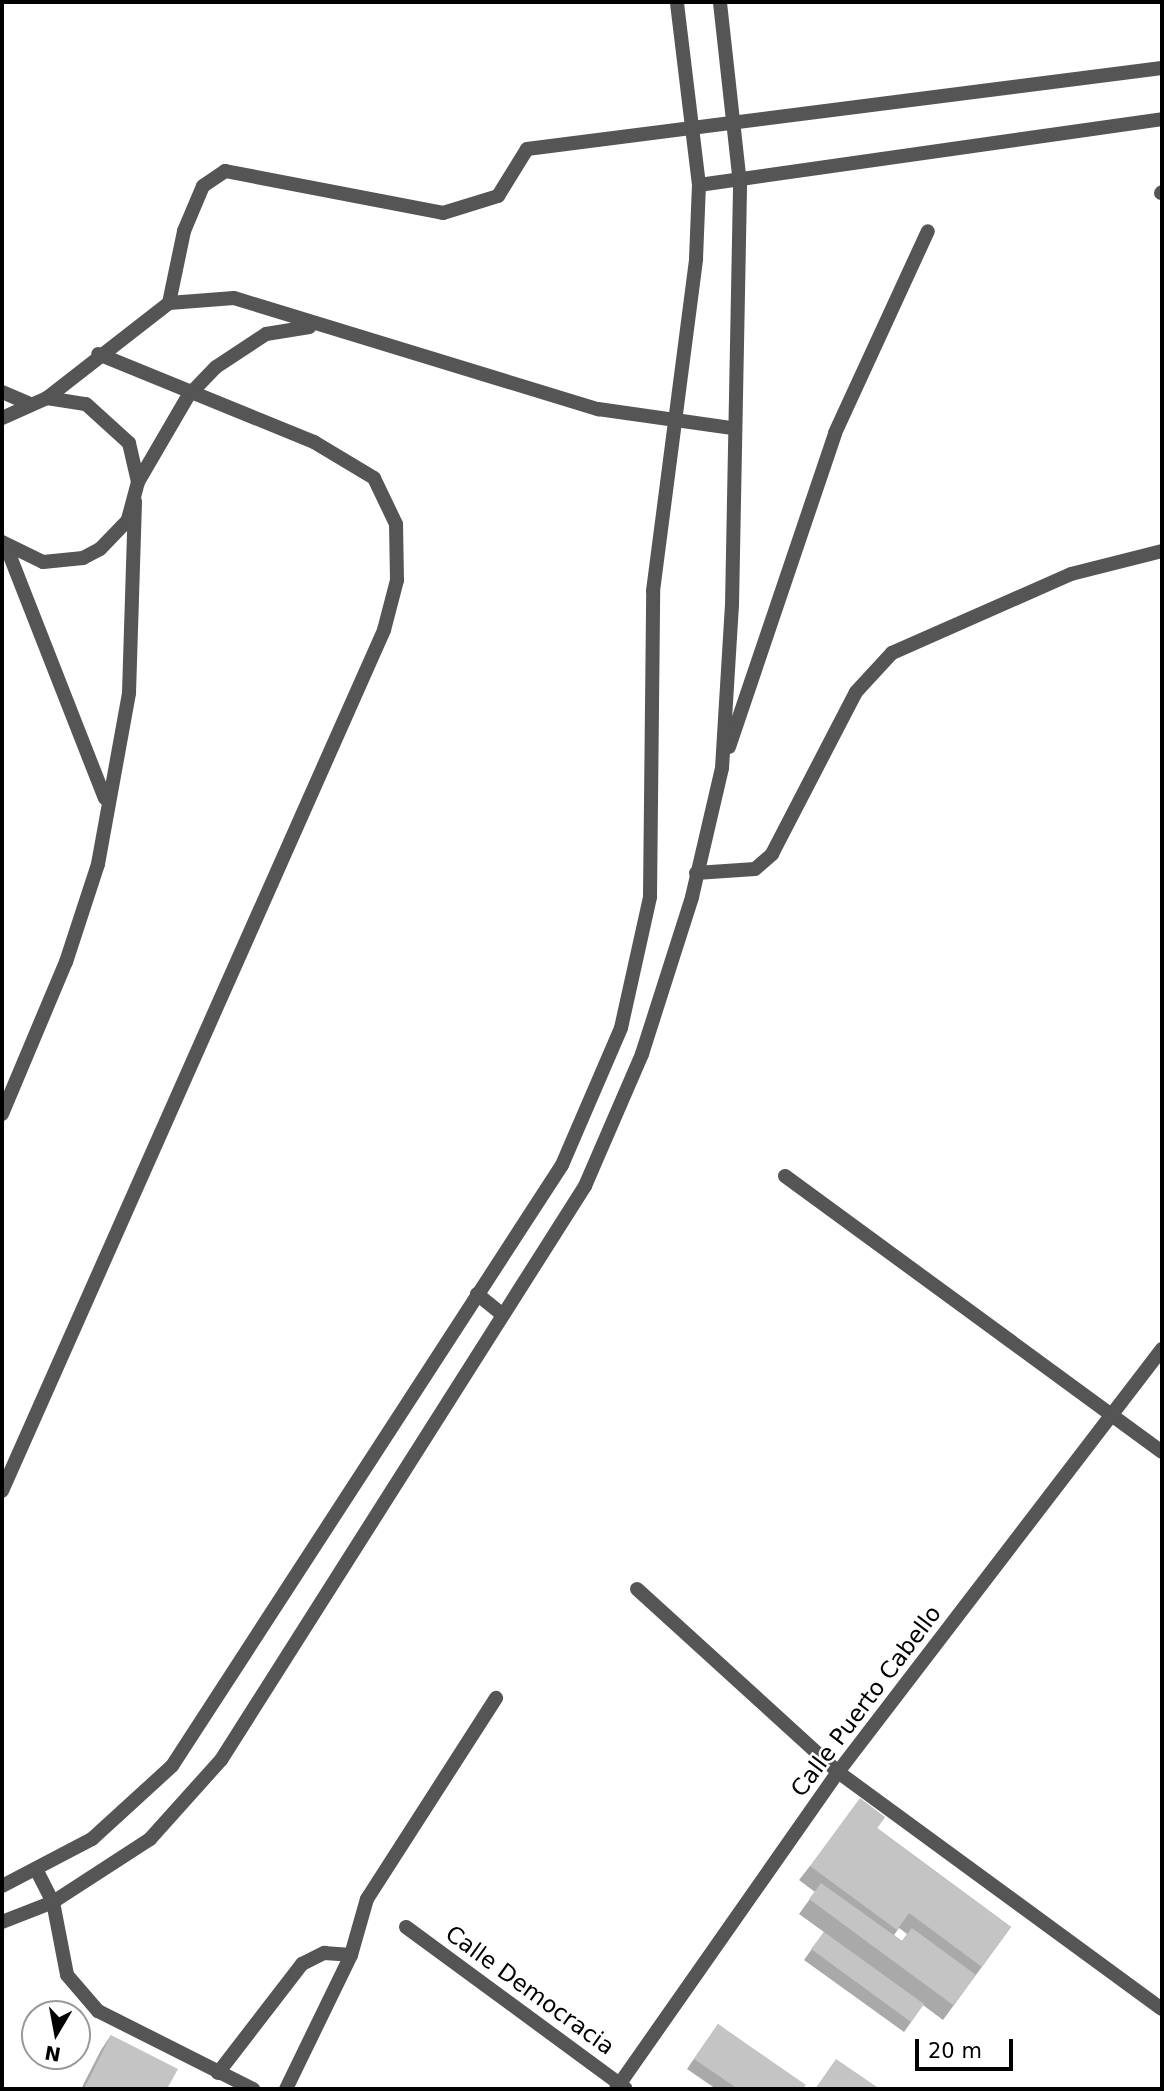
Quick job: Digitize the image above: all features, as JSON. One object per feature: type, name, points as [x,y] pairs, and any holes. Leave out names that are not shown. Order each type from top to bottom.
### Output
[{"type":"street","points":[[2,1886],[38,1873],[92,1839],[172,1766],[562,1165],[639,969],[650,897],[653,591],[672,416],[696,259],[699,185],[677,2]]},
{"type":"street","points":[[720,2],[740,184],[731,428],[732,605],[722,768]]},
{"type":"street","points":[[169,303],[184,231],[203,187],[225,171],[443,213],[498,196],[527,149],[1162,68]]},
{"type":"street","points":[[699,185],[740,184],[1162,119]]},
{"type":"street","points":[[2,1922],[53,1902],[150,1839],[221,1760],[585,1186],[619,1114],[696,873],[722,768],[835,433],[928,231]]},
{"type":"street","points":[[47,398],[98,354],[169,303],[234,298],[313,327],[598,409],[672,416],[731,428]]},
{"type":"street","points":[[2,1114],[85,909],[105,798],[129,693],[135,501],[138,482],[188,396],[216,367],[267,334],[313,327]]},
{"type":"street","points":[[2,1491],[384,630],[397,580],[396,524],[374,478],[314,442],[188,396],[98,354]]},
{"type":"street","points":[[2,392],[28,402]]},
{"type":"street","points":[[2,418],[28,402],[47,398],[86,404],[111,420],[129,443],[138,482]]},
{"type":"street","points":[[4,544],[43,562],[83,558],[116,536],[135,501]]},
{"type":"street","points":[[4,544],[105,798]]},
{"type":"street","points":[[696,873],[755,869],[772,854],[856,692],[892,653],[1071,574],[1162,551]]},
{"type":"street","points":[[785,1176],[1162,1452]]},
{"type":"street","points":[[477,1294],[503,1315]]},
{"type":"street","name":"Calle Puerto Cabello","points":[[621,2088],[838,1772],[1115,1415],[1162,1349]]},
{"type":"street","points":[[637,1589],[838,1772],[1162,2009]]},
{"type":"street","points":[[286,2089],[351,1955],[367,1899],[496,1698]]},
{"type":"street","points":[[38,1873],[53,1902],[67,1975],[98,2011],[253,2089]]},
{"type":"street","name":"Calle Democracia","points":[[406,1927],[621,2088]]},
{"type":"street","points":[[218,2073],[302,1964],[324,1953],[351,1955]]},
{"type":"building","points":[[860,1798],[885,1817],[877,1828],[1011,1927],[982,1967],[909,1913],[897,1930],[810,1866]]},
{"type":"building","points":[[821,1883],[902,1941],[912,1928],[976,1975],[953,2005],[809,1899]]},
{"type":"building","points":[[824,1932],[924,2004],[911,2022],[811,1949]]},
{"type":"building","points":[[718,2024],[806,2085],[802,2089],[738,2089],[694,2059]]},
{"type":"building","points":[[111,2035],[178,2069],[167,2089],[84,2089]]},
{"type":"building","points":[[836,2059],[877,2087],[876,2089],[815,2089]]}]
